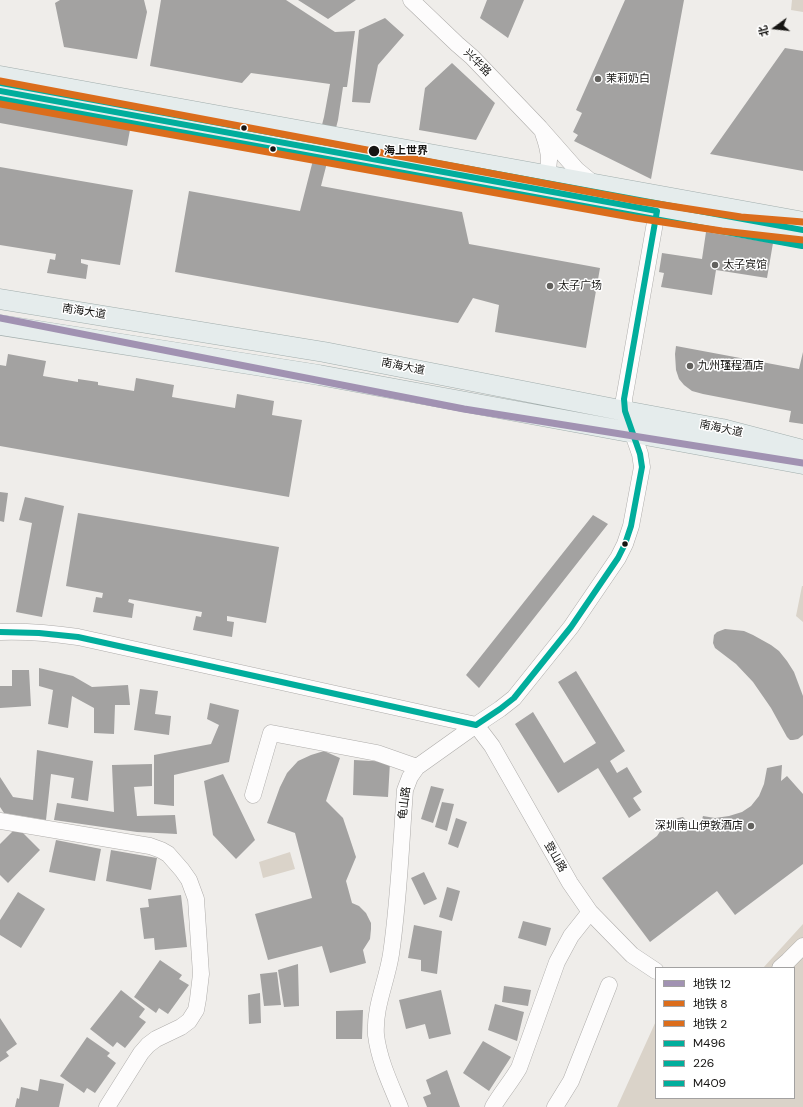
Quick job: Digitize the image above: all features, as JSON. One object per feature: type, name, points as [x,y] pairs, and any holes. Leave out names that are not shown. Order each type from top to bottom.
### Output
[{"type":"main road","points":[[0,76],[803,222]]},
{"type":"main road","points":[[0,91],[803,238]]},
{"type":"main road","name":"南海大道","points":[[0,299],[324,352],[722,429],[803,450]]},
{"type":"main road","name":"南海大道","points":[[0,325],[319,375],[803,464]]},
{"type":"street","name":"兴华路","points":[[411,0],[472,57],[540,128],[577,170],[594,184]]},
{"type":"street","name":"兴华路","points":[[540,128],[545,140],[549,161],[547,170],[541,174]]},
{"type":"street","points":[[625,411],[626,388],[657,211]]},
{"type":"street","name":"龟山路","points":[[400,1107],[380,1059],[376,1034],[378,1010],[391,956],[396,915],[405,790],[410,777],[417,767],[514,698],[571,627],[618,558],[625,544],[631,526],[642,467],[640,454],[625,411]]},
{"type":"street","points":[[0,632],[23,631],[78,637],[476,725]]},
{"type":"street","name":"登山路","points":[[476,725],[492,746],[570,883],[590,912],[632,955],[655,970]]},
{"type":"street","points":[[253,795],[271,733],[377,753],[417,767]]},
{"type":"street","points":[[0,821],[150,846],[168,854],[189,880],[196,899],[201,974],[196,1010],[189,1020],[181,1026],[156,1039],[148,1045],[141,1053],[107,1107]]},
{"type":"street","points":[[493,1107],[519,1068],[557,962],[572,936],[590,912]]},
{"type":"street","points":[[781,967],[803,946]]},
{"type":"street","points":[[555,1107],[571,1081],[609,985]]},
{"type":"shaded area","points":[[792,0],[803,0],[803,12],[791,10]]},
{"type":"shaded area","points":[[803,586],[803,622],[796,616]]},
{"type":"shaded area","points":[[290,852],[295,869],[263,878],[259,862]]},
{"type":"shaded area","points":[[803,924],[803,1107],[617,1107],[655,1023],[655,1099],[795,1099],[795,967],[764,967]]},
{"type":"building","points":[[60,0],[144,0],[147,12],[137,59],[64,47],[55,3]]},
{"type":"building","points":[[161,0],[286,0],[335,32],[355,31],[347,87],[343,87],[338,120],[321,186],[462,212],[469,244],[600,268],[586,348],[495,332],[499,305],[473,298],[458,323],[175,272],[189,191],[300,211],[324,117],[330,84],[251,73],[242,83],[150,66]]},
{"type":"building","points":[[298,0],[356,0],[328,19]]},
{"type":"building","points":[[487,0],[524,0],[508,38],[480,18]]},
{"type":"building","points":[[625,0],[684,0],[651,179],[574,141],[578,135],[573,132],[582,113],[576,110]]},
{"type":"building","points":[[385,18],[404,35],[378,65],[370,103],[352,102],[359,30]]},
{"type":"building","points":[[785,48],[803,51],[803,171],[710,154]]},
{"type":"building","points":[[452,63],[495,103],[476,140],[419,130],[425,88]]},
{"type":"building","points":[[0,95],[132,119],[127,146],[0,123]]},
{"type":"building","points":[[0,167],[133,190],[120,265],[81,259],[81,263],[88,265],[86,279],[47,273],[50,259],[55,260],[56,254],[0,245]]},
{"type":"building","name":"太子宾馆","points":[[706,232],[773,243],[767,278],[716,270],[712,295],[661,287],[664,273],[659,272],[662,253],[702,259]]},
{"type":"building","points":[[676,346],[799,369],[803,352],[803,424],[789,422],[791,411],[692,391],[679,379],[676,370]]},
{"type":"building","points":[[8,354],[46,361],[43,376],[78,382],[78,379],[98,382],[98,385],[134,391],[136,378],[174,385],[172,397],[235,408],[237,394],[274,401],[272,415],[302,420],[289,497],[0,446],[0,365],[6,366]]},
{"type":"building","points":[[0,492],[8,493],[4,522],[0,521]]},
{"type":"building","points":[[25,497],[64,506],[42,617],[16,612],[32,523],[19,520]]},
{"type":"building","points":[[78,513],[279,547],[266,623],[227,616],[227,621],[234,622],[232,637],[193,630],[196,616],[201,617],[202,612],[129,599],[128,602],[134,604],[132,618],[93,612],[96,597],[102,598],[103,593],[66,586]]},
{"type":"building","points":[[593,515],[608,524],[479,688],[466,675]]},
{"type":"building","points":[[725,629],[744,631],[753,635],[779,651],[787,661],[794,672],[803,696],[803,735],[798,739],[790,740],[787,737],[771,708],[753,682],[736,664],[715,648],[713,643],[714,635]]},
{"type":"building","points":[[39,668],[73,676],[92,687],[128,685],[130,705],[115,705],[114,734],[94,733],[94,708],[72,696],[68,728],[48,724],[53,690],[39,686]]},
{"type":"building","points":[[12,670],[29,670],[31,706],[0,708],[0,686],[12,686]]},
{"type":"building","points":[[576,671],[625,751],[610,761],[617,773],[627,767],[642,792],[633,798],[641,810],[629,818],[598,768],[558,793],[515,724],[533,712],[564,763],[596,743],[558,682]]},
{"type":"building","points":[[140,689],[158,691],[155,714],[171,716],[169,735],[134,730]]},
{"type":"building","points":[[210,703],[239,710],[229,762],[174,775],[174,806],[154,804],[154,755],[211,744],[219,725],[207,719]]},
{"type":"building","points":[[37,750],[93,761],[88,801],[71,798],[74,778],[51,774],[46,820],[4,813],[0,807],[0,777],[13,797],[33,800]]},
{"type":"building","points":[[324,751],[340,758],[326,801],[343,818],[356,857],[346,881],[352,903],[359,906],[366,913],[371,923],[370,939],[363,950],[366,963],[330,973],[322,946],[268,960],[255,914],[312,898],[295,833],[267,823],[280,787],[287,773],[298,761]]},
{"type":"building","points":[[354,760],[390,762],[388,797],[353,795]]},
{"type":"building","points":[[152,764],[152,786],[134,787],[137,816],[175,815],[177,834],[137,832],[54,820],[57,803],[114,812],[112,765]]},
{"type":"building","points":[[782,765],[781,781],[787,776],[803,794],[803,864],[735,915],[717,891],[650,942],[602,878],[657,836],[665,824],[672,820],[683,817],[695,830],[700,826],[703,816],[715,818],[742,812],[751,806],[759,796],[764,784],[767,768]]},
{"type":"building","points":[[223,774],[255,840],[236,859],[213,835],[204,781]]},
{"type":"building","points":[[431,786],[444,789],[433,823],[421,819]]},
{"type":"building","points":[[442,802],[454,804],[447,831],[435,827]]},
{"type":"building","points":[[456,818],[467,822],[458,848],[448,844]]},
{"type":"building","points":[[17,827],[40,850],[8,883],[0,875],[0,844]]},
{"type":"building","points":[[56,840],[101,849],[95,881],[49,872]]},
{"type":"building","points":[[111,850],[157,858],[151,890],[106,881]]},
{"type":"building","points":[[424,872],[437,899],[424,905],[411,878]]},
{"type":"building","points":[[447,887],[460,891],[452,921],[439,917]]},
{"type":"building","points":[[18,892],[45,909],[21,948],[0,935],[0,920]]},
{"type":"building","points":[[181,895],[187,947],[155,950],[154,938],[144,939],[140,908],[149,907],[148,899]]},
{"type":"building","points":[[523,921],[551,928],[546,946],[518,938]]},
{"type":"building","points":[[414,925],[442,931],[437,974],[421,971],[421,960],[408,958]]},
{"type":"building","points":[[160,960],[182,975],[179,979],[189,985],[168,1014],[159,1008],[156,1013],[134,997]]},
{"type":"building","points":[[298,964],[299,1006],[284,1007],[278,970]]},
{"type":"building","points":[[277,972],[281,1005],[264,1006],[260,974]]},
{"type":"building","points":[[504,986],[531,990],[528,1006],[502,1002]]},
{"type":"building","points":[[121,990],[145,1009],[139,1017],[146,1022],[125,1048],[117,1042],[113,1047],[90,1029]]},
{"type":"building","points":[[441,990],[451,1034],[429,1039],[425,1024],[406,1029],[399,1000]]},
{"type":"building","points":[[260,993],[261,1023],[249,1024],[248,995]]},
{"type":"building","points":[[495,1004],[524,1012],[517,1041],[488,1030]]},
{"type":"building","points":[[363,1010],[362,1039],[336,1039],[336,1011]]},
{"type":"building","points":[[0,1018],[17,1044],[6,1052],[9,1056],[0,1062]]},
{"type":"building","points":[[87,1037],[110,1053],[107,1056],[116,1063],[95,1093],[87,1088],[84,1093],[60,1076]]},
{"type":"building","points":[[483,1041],[511,1057],[489,1091],[463,1073]]},
{"type":"building","points":[[447,1070],[460,1107],[427,1107],[423,1097],[431,1094],[426,1080]]},
{"type":"building","points":[[40,1079],[64,1084],[59,1107],[15,1107],[17,1098],[19,1099],[21,1087],[38,1091]]},
{"type":"metro line","name":"8","points":[[0,81],[638,201],[741,217],[803,222]]},
{"type":"metro line","name":"2","points":[[0,104],[636,218],[722,231],[803,240]]},
{"type":"metro line","name":"12","points":[[0,318],[464,409],[803,463]]},
{"type":"transit line","name":"M409","points":[[1,83],[803,230]]},
{"type":"transit line","name":"M496","points":[[0,91],[657,211],[624,399],[625,411],[640,454],[642,467],[631,526],[625,544],[618,558],[571,627],[514,698],[476,725],[78,637],[39,633],[0,632]]},
{"type":"transit line","name":"226","points":[[0,99],[802,246]]},
{"type":"place","name":"茉莉奶白","points":[[598,79]]},
{"type":"place","name":"海上世界","points":[[374,151]]},
{"type":"place","name":"太子宾馆","points":[[715,265]]},
{"type":"place","name":"太子广场","points":[[550,286]]},
{"type":"place","name":"九州瑾程酒店","points":[[690,366]]},
{"type":"place","name":"深圳南山伊敦酒店","points":[[751,826]]}]
